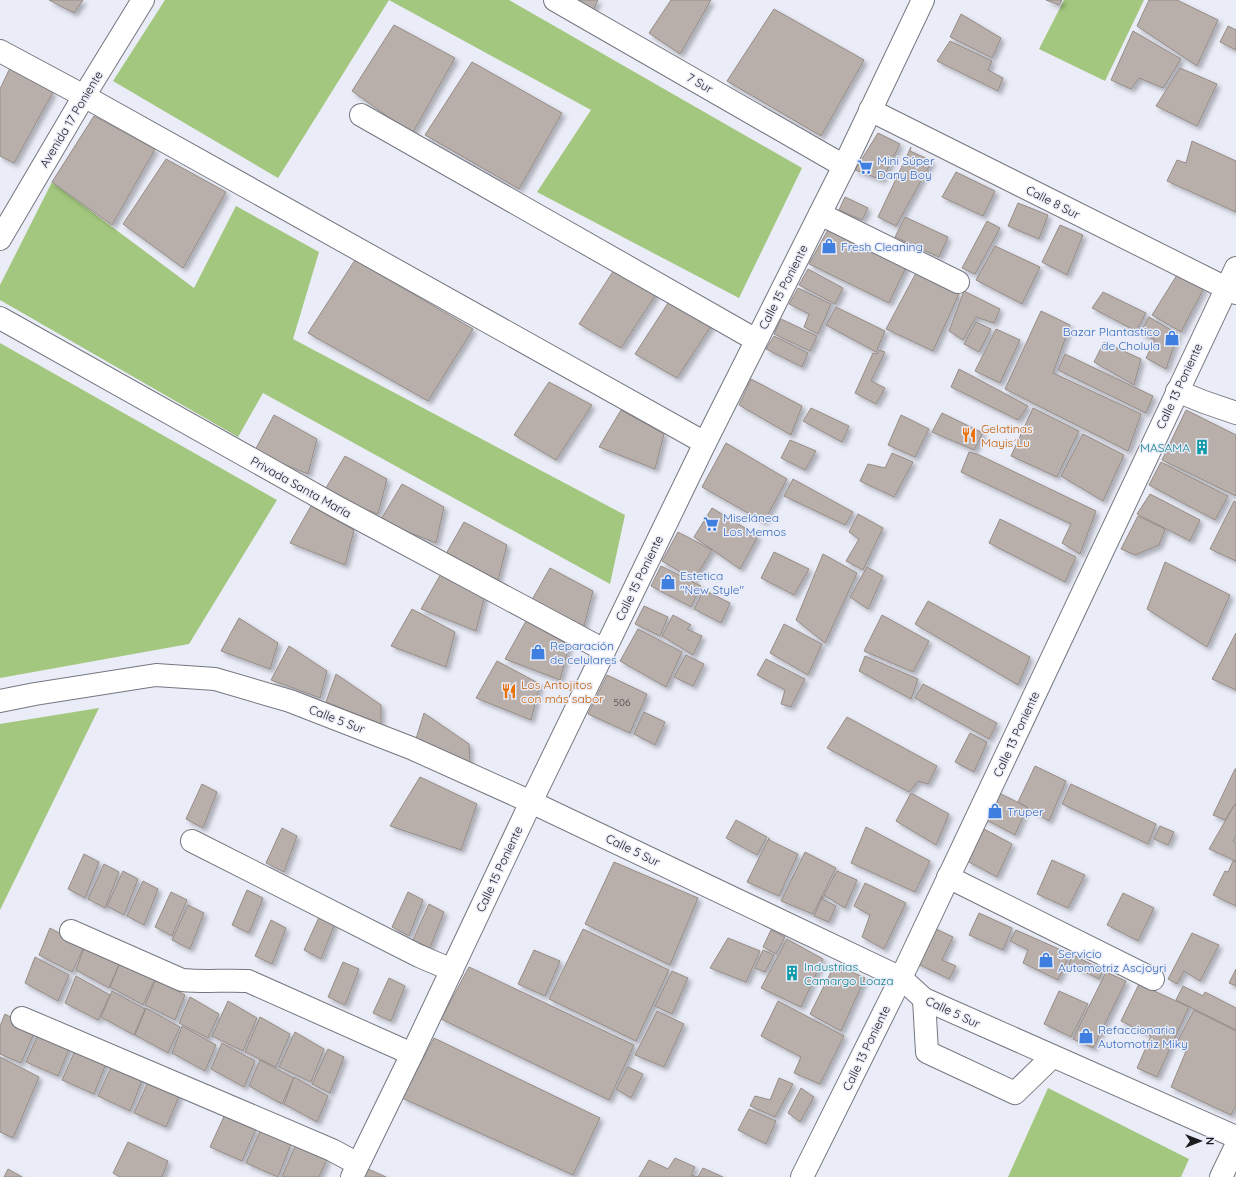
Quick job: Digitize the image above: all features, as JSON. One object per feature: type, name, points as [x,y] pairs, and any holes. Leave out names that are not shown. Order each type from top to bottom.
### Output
[{"type":"street","name":"Avenida 17 Poniente","points":[[0,239],[84,96],[143,0]]},
{"type":"street","name":"7 Sur","points":[[555,0],[844,166]]},
{"type":"street","name":"Calle 15 Poniente","points":[[355,1170],[412,1054],[604,650],[705,442],[844,166],[923,0]]},
{"type":"street","points":[[0,51],[84,96],[705,442]]},
{"type":"street","name":"Calle 8 Sur","points":[[870,110],[1231,291]]},
{"type":"street","points":[[361,115],[756,340]]},
{"type":"street","points":[[820,214],[958,282]]},
{"type":"street","name":"Calle 13 Poniente","points":[[802,1177],[901,978],[1177,391],[1231,291],[1236,268]]},
{"type":"street","name":"Privada Santa María","points":[[0,318],[337,507],[604,650]]},
{"type":"street","points":[[1177,391],[1236,413]]},
{"type":"street","name":"Calle 5 Sur","points":[[0,701],[156,675],[215,679],[290,701],[411,748],[531,802],[901,978],[924,999],[1052,1057],[1236,1137]]},
{"type":"street","points":[[192,841],[412,952],[452,970]]},
{"type":"street","points":[[948,878],[1153,979]]},
{"type":"street","points":[[71,932],[182,980],[200,982],[225,980],[248,981],[412,1054]]},
{"type":"street","points":[[924,999],[927,1052],[1015,1093],[1052,1057]]},
{"type":"street","points":[[22,1018],[332,1150],[355,1170]]},
{"type":"street","points":[[1222,1177],[1236,1146]]},
{"type":"green space","points":[[165,0],[389,0],[278,178],[113,81]]},
{"type":"green space","points":[[389,0],[509,0],[802,168],[739,298],[537,192],[591,110]]},
{"type":"green space","points":[[1064,0],[1144,0],[1105,81],[1039,49]]},
{"type":"green space","points":[[52,182],[194,288],[236,206],[319,252],[293,339],[625,515],[610,584],[263,393],[238,437],[0,300],[0,285]]},
{"type":"green space","points":[[0,343],[277,500],[189,644],[0,678]]},
{"type":"green space","points":[[99,708],[0,910],[0,724]]},
{"type":"green space","points":[[1048,1088],[1189,1159],[1181,1177],[1008,1177]]},
{"type":"building","points":[[49,0],[83,0],[74,13]]},
{"type":"building","points":[[578,0],[598,0],[593,10]]},
{"type":"building","points":[[671,0],[711,0],[680,54],[649,33]]},
{"type":"building","points":[[1046,0],[1062,0],[1059,5]]},
{"type":"building","points":[[1149,0],[1177,0],[1218,20],[1197,66],[1137,26]]},
{"type":"building","points":[[774,9],[864,60],[821,136],[727,81]]},
{"type":"building","points":[[961,14],[1001,38],[992,58],[950,37]]},
{"type":"building","points":[[394,25],[455,58],[412,134],[352,91]]},
{"type":"building","points":[[1228,26],[1236,30],[1236,50],[1220,42]]},
{"type":"building","points":[[1133,31],[1181,59],[1163,88],[1139,78],[1131,89],[1111,80]]},
{"type":"building","points":[[950,41],[992,61],[988,70],[1003,78],[998,91],[937,61]]},
{"type":"building","points":[[472,62],[562,113],[519,189],[425,135]]},
{"type":"building","points":[[10,68],[53,92],[14,163],[0,156],[0,89]]},
{"type":"building","points":[[1180,68],[1217,84],[1197,126],[1156,106]]},
{"type":"building","points":[[94,116],[155,149],[112,225],[52,182]]},
{"type":"building","points":[[878,133],[900,144],[882,180],[855,170]]},
{"type":"building","points":[[1192,141],[1236,161],[1236,212],[1167,181],[1177,160],[1186,163]]},
{"type":"building","points":[[911,147],[910,151],[932,161],[896,226],[878,217]]},
{"type":"building","points":[[166,159],[226,192],[183,268],[123,224]]},
{"type":"building","points":[[956,172],[995,191],[983,216],[942,197]]},
{"type":"building","points":[[845,197],[868,208],[862,220],[839,210]]},
{"type":"building","points":[[1018,203],[1048,215],[1039,239],[1008,226]]},
{"type":"building","points":[[905,217],[948,237],[939,257],[895,237]]},
{"type":"building","points":[[987,221],[1000,228],[975,274],[962,268]]},
{"type":"building","points":[[1060,225],[1083,235],[1067,275],[1042,262]]},
{"type":"building","points":[[830,226],[907,265],[889,303],[809,264]]},
{"type":"building","points":[[995,246],[1040,267],[1022,304],[976,280]]},
{"type":"building","points":[[355,260],[473,329],[428,401],[308,333]]},
{"type":"building","points":[[808,269],[843,288],[835,304],[799,285]]},
{"type":"building","points":[[614,270],[657,293],[621,348],[579,324]]},
{"type":"building","points":[[917,271],[959,294],[933,351],[886,329]]},
{"type":"building","points":[[1177,275],[1204,288],[1181,332],[1152,315]]},
{"type":"building","points":[[798,288],[831,304],[818,334],[804,327],[809,314],[789,304]]},
{"type":"building","points":[[964,291],[1000,309],[994,323],[976,317],[963,340],[949,331]]},
{"type":"building","points":[[1103,292],[1146,313],[1136,331],[1092,308]]},
{"type":"building","points":[[670,300],[713,323],[677,378],[635,354]]},
{"type":"building","points":[[836,307],[885,331],[876,352],[826,325]]},
{"type":"building","points":[[1041,311],[1070,325],[1053,373],[1141,414],[1128,451],[1005,389]]},
{"type":"building","points":[[1149,317],[1178,334],[1166,369],[1146,358],[1155,340],[1140,333]]},
{"type":"building","points":[[781,319],[817,336],[810,351],[774,334]]},
{"type":"building","points":[[976,322],[991,329],[979,352],[964,344]]},
{"type":"building","points":[[996,329],[1020,340],[1000,383],[975,371]]},
{"type":"building","points":[[774,336],[808,353],[802,367],[766,349]]},
{"type":"building","points":[[1104,342],[1141,359],[1134,385],[1094,362]]},
{"type":"building","points":[[879,350],[885,352],[871,381],[885,388],[876,404],[855,393],[873,353],[877,354]]},
{"type":"building","points":[[1065,354],[1153,396],[1146,413],[1058,370]]},
{"type":"building","points":[[959,369],[1028,406],[1018,420],[951,387]]},
{"type":"building","points":[[751,379],[802,406],[791,435],[739,405]]},
{"type":"building","points":[[549,382],[592,405],[556,460],[514,435]]},
{"type":"building","points":[[811,408],[849,426],[842,442],[803,421]]},
{"type":"building","points":[[1033,408],[1079,431],[1057,477],[1011,456]]},
{"type":"building","points":[[621,410],[664,434],[655,469],[599,447]]},
{"type":"building","name":"MASAMA","points":[[1186,410],[1236,435],[1236,496],[1162,460]]},
{"type":"building","points":[[942,413],[983,433],[974,450],[932,432]]},
{"type":"building","points":[[274,415],[317,439],[308,474],[254,452]]},
{"type":"building","points":[[901,415],[929,429],[915,457],[888,445]]},
{"type":"building","points":[[1083,434],[1124,455],[1103,501],[1061,476]]},
{"type":"building","points":[[790,440],[816,451],[805,470],[781,458]]},
{"type":"building","points":[[726,443],[787,479],[764,522],[702,487]]},
{"type":"building","points":[[969,452],[977,454],[1096,511],[1080,554],[1062,543],[1071,524],[961,472]]},
{"type":"building","points":[[892,453],[913,462],[894,497],[860,481],[868,464],[885,468]]},
{"type":"building","points":[[345,456],[387,479],[378,514],[323,493]]},
{"type":"building","points":[[1161,462],[1228,496],[1215,520],[1149,485]]},
{"type":"building","points":[[793,479],[853,512],[845,525],[784,496]]},
{"type":"building","points":[[402,484],[444,507],[436,543],[380,521]]},
{"type":"building","points":[[1150,494],[1200,520],[1190,541],[1137,514]]},
{"type":"building","points":[[1234,501],[1236,502],[1236,561],[1210,549]]},
{"type":"building","points":[[311,506],[354,530],[345,565],[290,543]]},
{"type":"building","points":[[712,508],[758,536],[740,569],[694,537]]},
{"type":"building","points":[[858,514],[883,528],[863,570],[846,561],[859,539],[849,532]]},
{"type":"building","points":[[1138,516],[1165,529],[1159,545],[1135,555],[1121,549]]},
{"type":"building","points":[[1000,519],[1076,557],[1065,582],[989,543]]},
{"type":"building","points":[[464,522],[507,545],[498,580],[443,559]]},
{"type":"building","points":[[678,532],[712,550],[694,580],[662,561]]},
{"type":"building","points":[[774,552],[809,569],[794,595],[761,578]]},
{"type":"building","points":[[823,554],[857,573],[825,643],[796,620]]},
{"type":"building","points":[[1165,562],[1230,595],[1207,647],[1147,609]]},
{"type":"building","points":[[661,566],[701,586],[691,607],[651,586]]},
{"type":"building","points":[[867,567],[883,576],[868,609],[850,597]]},
{"type":"building","points":[[550,568],[593,591],[584,626],[529,605]]},
{"type":"building","points":[[442,572],[485,595],[476,631],[421,609]]},
{"type":"building","points":[[704,590],[730,603],[721,623],[694,609]]},
{"type":"building","points":[[928,601],[1030,657],[1018,685],[915,624]]},
{"type":"building","points":[[644,606],[668,617],[660,636],[635,624]]},
{"type":"building","points":[[412,609],[455,632],[446,667],[391,646]]},
{"type":"building","points":[[673,615],[691,625],[687,629],[702,636],[693,655],[662,636]]},
{"type":"building","points":[[882,615],[929,641],[913,672],[864,651]]},
{"type":"building","points":[[239,618],[278,643],[270,669],[221,651]]},
{"type":"building","name":"Reparación de celulares","points":[[526,621],[569,645],[560,680],[505,659]]},
{"type":"building","points":[[784,624],[822,644],[808,675],[770,653]]},
{"type":"building","points":[[638,629],[682,652],[666,687],[620,661]]},
{"type":"building","points":[[1236,633],[1236,690],[1212,679]]},
{"type":"building","points":[[289,646],[327,671],[320,698],[271,680]]},
{"type":"building","points":[[686,655],[704,664],[693,686],[674,677]]},
{"type":"building","points":[[865,656],[918,679],[911,699],[859,671]]},
{"type":"building","points":[[766,659],[805,679],[791,707],[781,704],[785,690],[757,675]]},
{"type":"building","name":"Los Antojitos con más sabor","points":[[497,661],[540,684],[531,720],[476,698]]},
{"type":"building","points":[[336,674],[381,705],[381,724],[326,702]]},
{"type":"building","points":[[607,675],[647,694],[630,733],[588,714]]},
{"type":"building","points":[[923,684],[997,723],[989,739],[915,698]]},
{"type":"building","points":[[644,712],[665,722],[655,745],[634,734]]},
{"type":"building","points":[[424,713],[469,744],[470,764],[415,742]]},
{"type":"building","points":[[847,717],[937,766],[928,784],[918,781],[909,792],[827,748]]},
{"type":"building","points":[[970,733],[987,742],[974,772],[955,762]]},
{"type":"building","points":[[1035,766],[1066,781],[1049,821],[1018,802]]},
{"type":"building","points":[[1235,769],[1236,804],[1225,820],[1213,815]]},
{"type":"building","points":[[420,777],[477,804],[461,850],[390,826]]},
{"type":"building","points":[[202,784],[217,792],[203,828],[186,819]]},
{"type":"building","points":[[1071,784],[1156,824],[1148,844],[1062,804]]},
{"type":"building","points":[[997,792],[1027,807],[1015,835],[983,818]]},
{"type":"building","points":[[911,793],[949,814],[936,845],[896,821]]},
{"type":"building","points":[[1235,804],[1236,836],[1233,841],[1236,843],[1236,861],[1209,849]]},
{"type":"building","points":[[736,820],[767,837],[757,855],[726,838]]},
{"type":"building","points":[[1160,826],[1174,832],[1168,845],[1154,839]]},
{"type":"building","points":[[866,827],[930,861],[915,892],[851,863]]},
{"type":"building","points":[[282,828],[297,836],[284,872],[266,863]]},
{"type":"building","points":[[984,829],[1012,844],[997,877],[967,861]]},
{"type":"building","points":[[769,838],[769,840],[798,854],[779,896],[747,882]]},
{"type":"building","points":[[805,852],[836,868],[813,914],[781,901]]},
{"type":"building","points":[[84,854],[99,862],[85,898],[68,889]]},
{"type":"building","points":[[1052,860],[1085,875],[1068,908],[1037,894]]},
{"type":"building","points":[[1233,861],[1236,862],[1236,906],[1213,895],[1225,871],[1228,872]]},
{"type":"building","points":[[614,862],[698,898],[670,965],[585,924]]},
{"type":"building","points":[[104,864],[119,872],[105,908],[88,899]]},
{"type":"building","points":[[123,871],[138,879],[124,915],[107,906]]},
{"type":"building","points":[[837,871],[857,880],[845,908],[824,895]]},
{"type":"building","points":[[143,881],[158,889],[144,925],[127,916]]},
{"type":"building","points":[[865,883],[906,903],[884,949],[862,937],[870,915],[854,906]]},
{"type":"building","points":[[247,890],[263,898],[249,933],[232,925]]},
{"type":"building","points":[[171,892],[187,900],[172,936],[155,927]]},
{"type":"building","points":[[408,892],[423,900],[409,936],[392,927]]},
{"type":"building","points":[[1123,893],[1154,908],[1138,941],[1107,925]]},
{"type":"building","points":[[823,896],[822,899],[836,906],[829,922],[814,916]]},
{"type":"building","points":[[429,904],[444,912],[430,948],[413,940]]},
{"type":"building","points":[[188,905],[204,913],[190,949],[172,940]]},
{"type":"building","points":[[979,913],[1012,928],[1003,950],[969,935]]},
{"type":"building","points":[[320,915],[335,923],[321,959],[304,950]]},
{"type":"building","points":[[271,920],[286,928],[272,964],[255,956]]},
{"type":"building","points":[[932,927],[953,937],[942,960],[956,966],[949,979],[916,963]]},
{"type":"building","points":[[50,928],[84,947],[72,972],[39,955]]},
{"type":"building","points":[[583,929],[669,970],[636,1041],[549,999]]},
{"type":"building","points":[[771,930],[785,937],[776,954],[763,947]]},
{"type":"building","points":[[1016,930],[1070,954],[1058,980],[1023,963],[1028,950],[1010,941]]},
{"type":"building","points":[[1192,933],[1219,945],[1200,981],[1184,971],[1177,984],[1168,979]]},
{"type":"building","points":[[728,938],[760,951],[746,982],[710,968]]},
{"type":"building","name":"Industrias Camargo Loaza","points":[[787,939],[823,959],[801,1007],[761,988]]},
{"type":"building","points":[[86,943],[120,962],[109,988],[76,970]]},
{"type":"building","points":[[534,950],[560,961],[545,996],[518,984]]},
{"type":"building","points":[[763,950],[774,955],[765,972],[755,968]]},
{"type":"building","points":[[1073,955],[1103,970],[1099,979],[1069,964]]},
{"type":"building","points":[[35,957],[69,975],[58,1001],[25,983]]},
{"type":"building","points":[[121,960],[155,979],[143,1005],[110,987]]},
{"type":"building","points":[[343,962],[359,969],[345,1005],[328,997]]},
{"type":"building","points":[[835,964],[865,978],[841,1031],[810,1014]]},
{"type":"building","points":[[469,967],[634,1045],[609,1100],[441,1019]]},
{"type":"building","points":[[1236,969],[1236,986],[1229,983]]},
{"type":"building","points":[[672,971],[688,978],[672,1014],[655,1006]]},
{"type":"building","points":[[1106,972],[1126,981],[1093,1048],[1073,1039]]},
{"type":"building","points":[[76,976],[110,995],[98,1020],[65,1003]]},
{"type":"building","points":[[389,978],[405,986],[391,1021],[373,1013]]},
{"type":"building","points":[[156,979],[185,995],[175,1020],[145,1005]]},
{"type":"building","points":[[1139,984],[1189,1007],[1157,1077],[1137,1068],[1151,1036],[1121,1021]]},
{"type":"building","points":[[1183,986],[1203,996],[1205,992],[1236,1008],[1236,1030],[1176,1000]]},
{"type":"building","points":[[112,991],[145,1009],[134,1035],[101,1017]]},
{"type":"building","points":[[1059,991],[1088,1004],[1071,1037],[1044,1024]]},
{"type":"building","points":[[190,997],[219,1014],[208,1038],[179,1023]]},
{"type":"building","points":[[228,1001],[257,1018],[243,1051],[212,1036]]},
{"type":"building","points":[[778,1001],[844,1036],[820,1084],[794,1073],[801,1057],[761,1036]]},
{"type":"building","points":[[146,1008],[180,1027],[168,1053],[135,1035]]},
{"type":"building","points":[[1194,1010],[1236,1031],[1236,1105],[1231,1115],[1171,1087],[1187,1049],[1176,1044]]},
{"type":"building","points":[[657,1011],[684,1024],[664,1067],[635,1055]]},
{"type":"building","points":[[5,1014],[35,1031],[21,1063],[0,1054],[0,1026]]},
{"type":"building","points":[[260,1017],[290,1034],[276,1067],[245,1052]]},
{"type":"building","points":[[42,1026],[71,1044],[58,1076],[26,1062]]},
{"type":"building","points":[[182,1026],[216,1045],[205,1071],[172,1053]]},
{"type":"building","points":[[295,1032],[324,1049],[311,1082],[279,1067]]},
{"type":"building","points":[[434,1038],[600,1118],[573,1175],[402,1098]]},
{"type":"building","points":[[222,1043],[255,1061],[244,1087],[211,1069]]},
{"type":"building","points":[[78,1044],[107,1061],[94,1094],[62,1080]]},
{"type":"building","points":[[328,1049],[344,1057],[330,1093],[312,1084]]},
{"type":"building","points":[[0,1057],[39,1077],[13,1138],[0,1132]]},
{"type":"building","points":[[260,1060],[294,1078],[282,1104],[249,1086]]},
{"type":"building","points":[[114,1061],[143,1078],[130,1111],[98,1096]]},
{"type":"building","points":[[628,1067],[643,1074],[631,1098],[616,1089]]},
{"type":"building","points":[[294,1077],[328,1096],[317,1122],[284,1104]]},
{"type":"building","points":[[150,1078],[180,1094],[166,1127],[134,1113]]},
{"type":"building","points":[[779,1078],[793,1084],[775,1117],[750,1106],[755,1096],[770,1100]]},
{"type":"building","points":[[801,1088],[814,1097],[800,1122],[788,1113]]},
{"type":"building","points":[[749,1109],[776,1121],[766,1144],[738,1130]]},
{"type":"building","points":[[226,1112],[256,1129],[242,1161],[210,1147]]},
{"type":"building","points":[[262,1127],[291,1144],[278,1177],[246,1163]]},
{"type":"building","points":[[128,1142],[168,1161],[162,1177],[120,1177],[113,1173]]},
{"type":"building","points":[[297,1142],[327,1159],[319,1177],[282,1177]]},
{"type":"building","points":[[675,1158],[695,1167],[691,1175],[698,1177],[639,1177],[649,1160],[668,1169]]},
{"type":"building","points":[[703,1168],[723,1177],[698,1177]]},
{"type":"building","points":[[8,1169],[22,1177],[4,1177]]},
{"type":"building","points":[[368,1169],[386,1177],[364,1177]]},
{"type":"place","name":"Mini Súper Dany Boy","points":[[865,167]]},
{"type":"place","name":"Fresh Cleaning","points":[[829,246]]},
{"type":"place","name":"Bazar Plantastico de Cholula","points":[[1172,338]]},
{"type":"place","name":"Gelatinas Mayis´Lu","points":[[969,435]]},
{"type":"place","name":"MASAMA","points":[[1202,447]]},
{"type":"place","name":"Miselánea Los Memos","points":[[711,524]]},
{"type":"place","name":"Estetica \"New Style\"","points":[[668,582]]},
{"type":"place","name":"Reparación de celulares","points":[[538,652]]},
{"type":"place","name":"Los Antojitos con más sabor","points":[[509,691]]},
{"type":"place","name":"Truper","points":[[995,811]]},
{"type":"place","name":"Servicio Automotriz Ascjoyri","points":[[1046,960]]},
{"type":"place","name":"Industrias Camargo Loaza","points":[[792,973]]},
{"type":"place","name":"Refaccionaria Automotriz Miky","points":[[1086,1036]]}]
